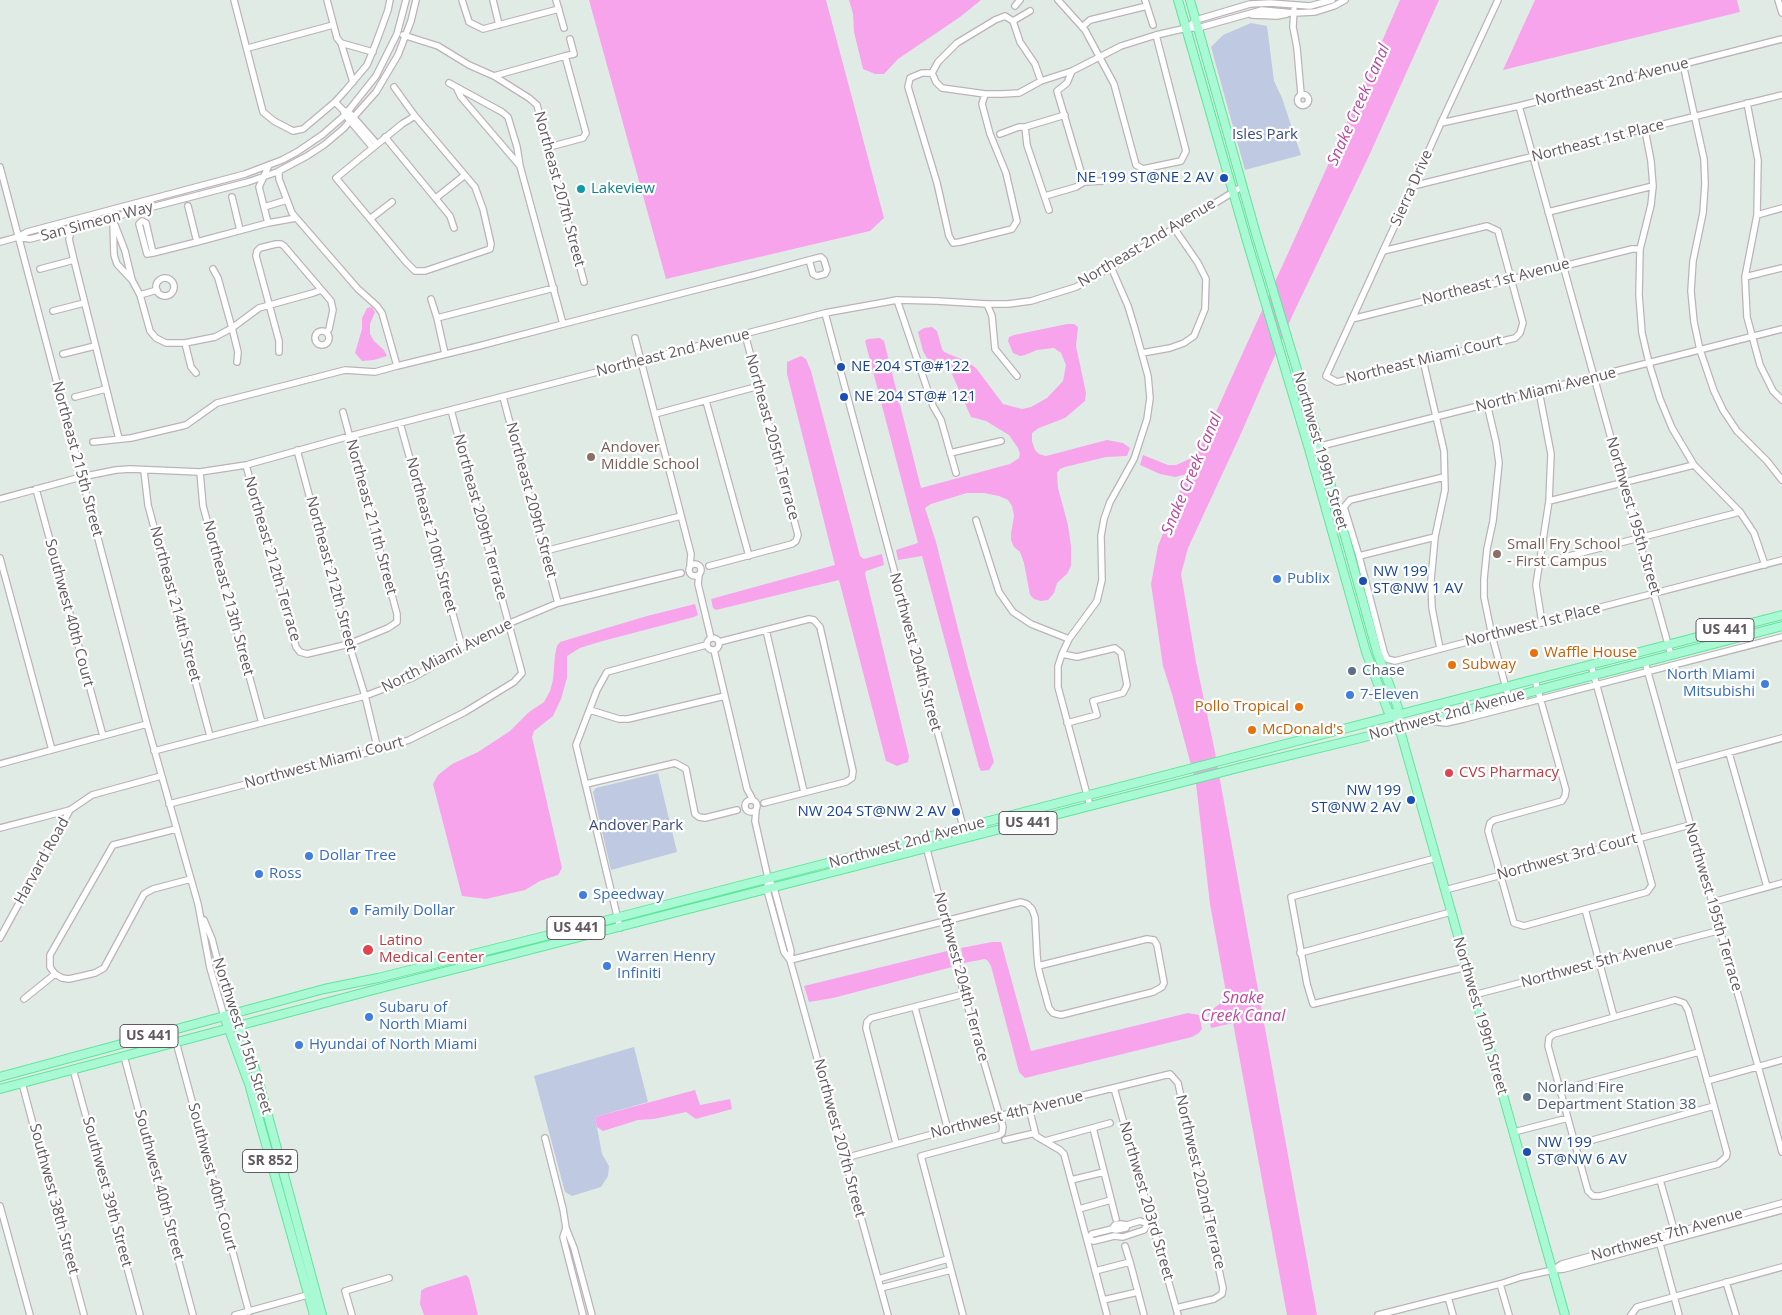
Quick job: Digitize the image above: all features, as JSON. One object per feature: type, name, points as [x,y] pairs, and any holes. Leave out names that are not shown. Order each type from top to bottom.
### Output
[{"type":"main road","name":"Northwest 199th Street","points":[[1178,0],[1366,652],[1388,711],[1396,716]]},
{"type":"main road","name":"Northwest 199th Street","points":[[1190,0],[1270,284],[1320,446],[1377,652],[1398,708],[1396,716],[1399,729],[1565,1315]]},
{"type":"main road","name":"Northwest 2nd Avenue","points":[[234,1013],[617,917],[1782,615]]},
{"type":"main road","name":"Northwest 2nd Avenue","points":[[239,1025],[1151,790],[1399,729],[1782,626]]},
{"type":"main road","name":"US 441","points":[[0,1077],[234,1013]]},
{"type":"main road","name":"Northwest 215th Street","points":[[234,1013],[255,1066],[274,1137],[312,1294],[314,1315]]},
{"type":"main road","name":"Northwest 215th Street","points":[[224,1016],[249,1084],[264,1140],[312,1294],[322,1315]]},
{"type":"main road","name":"US 441","points":[[1,1089],[239,1025]]},
{"type":"main road","points":[[22,1083],[27,1074],[37,1067]]},
{"type":"main road","points":[[1,1089],[14,1081],[18,1072]]},
{"type":"main road","points":[[264,1140],[274,1137]]},
{"type":"street","points":[[234,0],[248,48],[263,112],[274,121],[293,131],[303,129],[335,102],[367,65],[390,0]]},
{"type":"street","points":[[327,0],[337,38],[341,43],[353,82]]},
{"type":"street","name":"San Simeon Way","points":[[18,237],[26,232],[109,209],[258,169],[268,168],[303,148],[322,135],[346,112],[376,76],[397,34],[406,0]]},
{"type":"street","name":"San Simeon Way","points":[[18,237],[30,239],[72,228],[112,221],[262,178],[307,156],[324,145],[352,119],[368,102],[387,76],[406,36],[416,0]]},
{"type":"street","points":[[462,0],[469,22],[483,29],[559,9]]},
{"type":"street","points":[[493,0],[499,25]]},
{"type":"street","points":[[556,0],[564,28]]},
{"type":"street","points":[[1015,6],[1020,0]]},
{"type":"street","points":[[1058,0],[1082,27],[1083,34],[1114,84],[1136,165],[1143,169],[1181,161],[1186,151],[1156,35]]},
{"type":"street","points":[[1186,28],[1196,20],[1256,3],[1310,6],[1332,0]]},
{"type":"street","points":[[932,72],[936,82],[942,88],[985,94],[1019,93],[1040,81],[1072,71],[1121,46],[1156,35],[1186,28],[1198,28],[1262,10],[1294,13],[1325,10],[1345,0]]},
{"type":"street","name":"Sierra Drive","points":[[1326,376],[1498,0]]},
{"type":"street","points":[[1778,0],[1782,13]]},
{"type":"street","points":[[1082,27],[1090,20],[1146,3],[1153,25]]},
{"type":"street","points":[[1295,5],[1293,28],[1297,48],[1301,94]]},
{"type":"street","points":[[1013,21],[1030,11]]},
{"type":"street","points":[[932,72],[938,62],[957,43],[1005,16],[1013,21],[1020,42],[1036,64],[1040,81]]},
{"type":"street","points":[[248,48],[334,25]]},
{"type":"street","name":"Northeast 207th Street","points":[[397,34],[438,46],[469,65],[494,76],[537,105],[584,282]]},
{"type":"street","points":[[494,76],[574,54],[570,39]]},
{"type":"street","name":"Northeast 2nd Avenue","points":[[1441,123],[1519,106],[1782,39]]},
{"type":"street","points":[[341,43],[373,52]]},
{"type":"street","points":[[547,144],[553,146],[583,138],[586,133],[565,56]]},
{"type":"street","points":[[1683,64],[1704,159],[1703,213],[1693,261],[1691,290],[1694,322],[1700,350],[1714,391],[1723,410],[1737,431],[1782,480]]},
{"type":"street","points":[[1072,71],[1067,83],[1058,91],[1084,182]]},
{"type":"street","points":[[932,72],[922,73],[910,78],[908,87],[943,204],[949,236],[953,243],[1012,229],[1017,221],[1006,173],[990,134],[982,104],[985,94]]},
{"type":"street","points":[[449,82],[456,88],[508,117],[563,324]]},
{"type":"street","points":[[394,86],[415,116],[475,186],[483,208],[491,244],[490,250],[425,271],[415,271],[336,178],[385,137],[415,116]]},
{"type":"street","points":[[456,88],[461,97],[520,166]]},
{"type":"street","name":"Northeast 1st Place","points":[[1413,186],[1782,95]]},
{"type":"street","points":[[335,102],[375,145]]},
{"type":"street","points":[[1747,103],[1758,160],[1757,215],[1745,278],[1747,317],[1760,365],[1773,391],[1782,400]]},
{"type":"street","name":"Northwest 195th Street","points":[[1519,106],[1671,655]]},
{"type":"street","points":[[1000,134],[1065,115]]},
{"type":"street","points":[[1025,128],[1027,145],[1049,210]]},
{"type":"street","points":[[1645,130],[1651,161],[1653,186],[1651,204],[1640,249],[1639,312],[1649,363],[1669,421],[1694,465],[1740,512],[1754,533],[1765,565]]},
{"type":"street","points":[[385,137],[450,216],[454,228]]},
{"type":"street","name":"Northeast 215th Street","points":[[0,167],[154,751]]},
{"type":"street","points":[[268,223],[259,187],[268,168],[279,179]]},
{"type":"street","points":[[279,171],[279,179],[293,218],[382,313],[397,366]]},
{"type":"street","points":[[436,198],[464,174]]},
{"type":"street","points":[[1045,196],[1076,187],[1084,182],[1102,181],[1108,176]]},
{"type":"street","points":[[251,181],[259,187]]},
{"type":"street","name":"Northeast 2nd Avenue","points":[[0,499],[81,477],[116,470],[200,472],[246,465],[350,436],[825,313],[897,300],[1008,304],[1055,295],[1076,287],[1111,267],[1242,186]]},
{"type":"street","points":[[1548,212],[1653,186]]},
{"type":"street","points":[[232,197],[240,230]]},
{"type":"street","points":[[264,207],[286,200]]},
{"type":"street","points":[[370,219],[392,202]]},
{"type":"street","points":[[188,206],[196,242]]},
{"type":"street","points":[[1757,215],[1782,208]]},
{"type":"street","points":[[109,209],[125,251],[132,280],[140,295],[150,330],[156,338],[166,343],[185,343],[215,336],[232,328],[259,308],[313,294],[321,290]]},
{"type":"street","points":[[153,253],[146,222],[142,221],[139,224],[147,254],[153,253],[196,242],[268,223],[293,218]]},
{"type":"street","points":[[112,221],[114,255],[117,264],[132,280]]},
{"type":"street","points":[[1383,250],[1487,226],[1498,231],[1512,279]]},
{"type":"street","points":[[72,228],[69,237],[74,260],[119,439]]},
{"type":"street","points":[[1142,353],[1170,348],[1184,343],[1194,336],[1205,309],[1206,279],[1198,263],[1174,228]]},
{"type":"street","points":[[0,242],[18,237]]},
{"type":"street","points":[[279,352],[279,341],[256,256],[260,248],[281,244],[333,304],[329,329],[326,332]]},
{"type":"street","name":"Northeast 1st Avenue","points":[[1352,319],[1632,249],[1640,249]]},
{"type":"street","points":[[40,269],[74,260]]},
{"type":"street","points":[[93,442],[131,438],[186,425],[217,403],[345,370],[375,372],[809,260]]},
{"type":"street","points":[[1090,806],[1058,687],[1058,666],[1069,639],[1086,619],[1097,601],[1102,580],[1101,536],[1104,519],[1110,502],[1134,459],[1147,419],[1150,398],[1148,376],[1142,353],[1128,306],[1111,267]]},
{"type":"street","points":[[1745,278],[1782,268]]},
{"type":"street","points":[[214,269],[238,352],[237,362]]},
{"type":"street","name":"Northeast Miami Court","points":[[1326,376],[1337,382],[1515,338],[1520,333],[1523,323],[1512,279]]},
{"type":"street","points":[[437,318],[554,288]]},
{"type":"street","points":[[140,295],[157,290]]},
{"type":"street","points":[[431,299],[445,354]]},
{"type":"street","points":[[897,300],[933,406],[941,420],[956,473]]},
{"type":"street","points":[[53,311],[84,303]]},
{"type":"street","points":[[987,304],[992,316],[995,349],[1017,376]]},
{"type":"street","name":"Northwest 204th Street","points":[[825,313],[966,838]]},
{"type":"street","name":"North Miami Avenue","points":[[1309,449],[1782,329]]},
{"type":"street","name":"Northeast 205th Terrace","points":[[745,334],[798,535],[796,541],[792,544],[749,556]]},
{"type":"street","points":[[634,338],[691,555],[690,567],[696,574]]},
{"type":"street","points":[[185,343],[191,366],[196,373]]},
{"type":"street","points":[[63,354],[95,346]]},
{"type":"street","points":[[1423,360],[1444,452],[1443,503],[1435,537],[1431,580],[1432,608],[1440,649]]},
{"type":"street","points":[[654,414],[759,386]]},
{"type":"street","points":[[76,397],[106,389]]},
{"type":"street","points":[[1773,391],[1782,389]]},
{"type":"street","points":[[1539,392],[1551,454],[1549,501],[1536,585],[1542,623]]},
{"type":"street","name":"Northeast 209th Street","points":[[503,397],[558,603]]},
{"type":"street","points":[[696,574],[709,566],[749,556],[706,401]]},
{"type":"street","points":[[1487,404],[1499,463],[1494,521],[1487,549],[1484,597],[1492,636],[1509,699]]},
{"type":"street","name":"Northeast 209th Terrace","points":[[451,410],[510,623],[522,674]]},
{"type":"street","name":"Northeast 211th Street","points":[[343,412],[397,614],[397,622],[388,628],[350,644]]},
{"type":"street","name":"Northeast 210th Street","points":[[400,423],[462,647]]},
{"type":"street","points":[[950,454],[1001,441]]},
{"type":"street","name":"Northeast 212th Street","points":[[297,450],[365,696],[378,750]]},
{"type":"street","name":"Northeast 212th Terrace","points":[[246,465],[296,647],[300,652],[307,654],[350,644]]},
{"type":"street","points":[[1549,501],[1694,465]]},
{"type":"street","name":"Northeast 214th Street","points":[[144,470],[148,505],[210,736]]},
{"type":"street","name":"Northeast 213th Street","points":[[200,472],[203,506],[262,723]]},
{"type":"street","points":[[1435,537],[1359,556],[1344,507],[1350,500],[1444,477]]},
{"type":"street","name":"Southwest 40th Court","points":[[36,490],[103,736]]},
{"type":"street","points":[[1538,564],[1740,512]]},
{"type":"street","points":[[545,551],[681,516]]},
{"type":"street","points":[[976,520],[999,592],[1013,612],[1031,624],[1069,639]]},
{"type":"street","points":[[691,555],[698,564],[709,566]]},
{"type":"street","name":"Northwest 1st Place","points":[[1359,556],[1384,652],[1387,659],[1395,660],[1782,560]]},
{"type":"street","points":[[0,558],[52,750]]},
{"type":"street","points":[[698,564],[696,574],[711,638]]},
{"type":"street","name":"North Miami Avenue","points":[[681,573],[698,564]]},
{"type":"street","name":"North Miami Avenue","points":[[154,751],[365,696],[412,678],[451,656],[462,647],[510,623],[558,603],[681,573],[696,574]]},
{"type":"street","points":[[718,642],[809,619],[814,620],[820,627],[854,771],[852,778],[846,782],[764,803],[752,812],[746,807]]},
{"type":"street","points":[[766,630],[804,792]]},
{"type":"street","points":[[1428,721],[1446,723],[1782,637]]},
{"type":"street","points":[[711,638],[716,639],[718,642]]},
{"type":"street","points":[[620,928],[576,745],[597,690],[607,672],[706,645],[707,641],[711,638]]},
{"type":"street","points":[[714,650],[718,647],[718,642]]},
{"type":"street","points":[[706,645],[709,649],[714,650]]},
{"type":"street","points":[[1062,654],[1077,657],[1115,648],[1121,653],[1127,685],[1123,693],[1093,701],[1097,715],[1067,724]]},
{"type":"street","points":[[714,650],[748,792],[757,805],[756,810]]},
{"type":"street","name":"Northwest 195th Terrace","points":[[1645,662],[1782,1152]]},
{"type":"street","points":[[1535,680],[1566,790],[1565,796],[1562,800],[1555,803],[1494,820],[1490,823],[1488,831],[1514,923],[1524,926],[1647,892],[1652,885],[1591,665]]},
{"type":"street","name":"Northwest Miami Court","points":[[169,804],[378,750],[409,740],[465,712],[514,682],[522,674]]},
{"type":"street","points":[[590,710],[619,719],[628,719],[725,696]]},
{"type":"street","points":[[0,763],[147,724]]},
{"type":"street","points":[[1675,767],[1782,738]]},
{"type":"street","points":[[1284,745],[1287,756]]},
{"type":"street","name":"Northwest 215th Street","points":[[154,751],[198,904],[210,968],[224,1016]]},
{"type":"street","points":[[1729,753],[1767,887]]},
{"type":"street","points":[[586,784],[675,763],[686,769],[695,814],[699,817],[705,818],[737,810],[746,807],[754,801],[764,803]]},
{"type":"street","points":[[0,828],[70,810],[92,795],[161,776]]},
{"type":"street","points":[[1148,780],[1151,790]]},
{"type":"street","points":[[746,807],[748,792]]},
{"type":"street","name":"Northwest 207th Street","points":[[746,807],[754,821],[784,952],[790,960],[888,1315]]},
{"type":"street","name":"Harvard Road","points":[[0,938],[70,810]]},
{"type":"street","name":"Northwest 207th Street","points":[[754,821],[756,810]]},
{"type":"street","name":"Northwest 3rd Court","points":[[1444,890],[1690,824]]},
{"type":"street","points":[[176,829],[113,845],[50,955],[50,967],[55,974],[69,979],[95,973],[104,968],[144,894],[153,889],[191,879]]},
{"type":"street","name":"Northwest 204th Terrace","points":[[924,838],[964,994],[1002,1124],[1002,1133],[999,1135],[920,1156],[948,1259]]},
{"type":"street","points":[[1436,858],[1291,897],[1300,953],[1313,1004],[1466,967]]},
{"type":"street","points":[[1713,902],[1782,883]]},
{"type":"street","points":[[790,960],[1014,902],[1021,902],[1027,904],[1032,909],[1035,917],[1038,966],[1049,1008],[1053,1014],[1061,1015],[1153,992],[1162,987],[1164,978],[1157,945],[1154,940],[1148,939],[1038,966]]},
{"type":"street","name":"Northwest 215th Street","points":[[198,904],[212,939],[228,1001],[234,1013]]},
{"type":"street","points":[[1585,909],[1614,1017]]},
{"type":"street","points":[[1300,953],[1451,912]]},
{"type":"street","name":"Northwest 5th Avenue","points":[[1474,995],[1721,930]]},
{"type":"street","points":[[24,999],[55,974]]},
{"type":"street","points":[[389,975],[392,986]]},
{"type":"street","points":[[896,1143],[866,1028],[867,1022],[871,1018],[964,994]]},
{"type":"street","points":[[1675,1000],[1684,1003],[1688,1010],[1727,1153],[1724,1160],[1718,1164],[1600,1196],[1593,1196],[1588,1191],[1548,1046],[1549,1038],[1554,1034],[1614,1017],[1675,1000]]},
{"type":"street","points":[[915,1008],[948,1130]]},
{"type":"street","name":"Southwest 40th Court","points":[[176,1042],[249,1312]]},
{"type":"street","points":[[1560,1090],[1699,1052]]},
{"type":"street","name":"Southwest 40th Street","points":[[124,1056],[194,1315]]},
{"type":"street","points":[[1707,1081],[1782,1060]]},
{"type":"street","name":"Southwest 39th Street","points":[[73,1070],[140,1315]]},
{"type":"street","name":"Northwest 4th Avenue","points":[[845,1158],[1029,1108],[1170,1074]]},
{"type":"street","name":"Northwest 202nd Terrace","points":[[1170,1074],[1178,1083],[1224,1288],[1222,1294],[1214,1299],[1176,1308]]},
{"type":"street","name":"Southwest 38th Street","points":[[22,1083],[84,1315]]},
{"type":"street","name":"Northwest 203rd Street","points":[[1114,1088],[1150,1223],[1178,1315]]},
{"type":"street","points":[[1575,1145],[1714,1106]]},
{"type":"street","points":[[1029,1108],[1036,1136],[1064,1154],[1107,1315]]},
{"type":"street","points":[[1514,1132],[1568,1118]]},
{"type":"street","points":[[1045,1141],[1110,1123]]},
{"type":"street","points":[[1093,1128],[1116,1219]]},
{"type":"street","points":[[1005,1140],[1035,1133]]},
{"type":"street","points":[[544,1138],[563,1209],[566,1228],[574,1248],[592,1315]]},
{"type":"street","points":[[1071,1180],[1104,1172]]},
{"type":"street","points":[[1660,1180],[1675,1233]]},
{"type":"street","points":[[1079,1209],[1112,1200]]},
{"type":"street","name":"Northwest 7th Avenue","points":[[1553,1270],[1562,1264],[1782,1203]]},
{"type":"street","points":[[0,1206],[30,1315]]},
{"type":"street","name":"Northwest 7th Avenue","points":[[1378,1315],[1398,1312],[1521,1277],[1564,1269],[1782,1210]]},
{"type":"street","points":[[1140,1221],[1150,1223],[1144,1230],[1120,1238],[1114,1236],[1094,1241],[1087,1239],[1092,1234],[1112,1229],[1115,1225],[1127,1225],[1140,1221]]},
{"type":"street","points":[[566,1228],[563,1237],[583,1315]]},
{"type":"street","points":[[1112,1229],[1114,1236]]},
{"type":"street","points":[[1660,1244],[1679,1315]]},
{"type":"street","points":[[1125,1246],[1144,1315]]},
{"type":"street","points":[[878,1279],[948,1259],[963,1315]]},
{"type":"street","points":[[1095,1271],[1130,1262]]},
{"type":"street","points":[[929,1265],[931,1275]]},
{"type":"street","points":[[1631,1315],[1637,1307],[1782,1267]]},
{"type":"street","points":[[918,1268],[920,1278]]},
{"type":"street","points":[[880,1288],[951,1270]]},
{"type":"street","points":[[352,1315],[345,1291],[389,1278]]},
{"type":"street","points":[[1726,1282],[1736,1315]]},
{"type":"street","points":[[1500,1284],[1509,1315]]},
{"type":"street","points":[[1103,1300],[1138,1292]]},
{"type":"street","points":[[235,1315],[312,1294]]},
{"type":"street","points":[[1448,1297],[1453,1315]]},
{"type":"green space","name":"Isles Park","points":[[1251,23],[1267,26],[1274,81],[1282,98],[1301,155],[1245,170],[1211,47],[1223,35]]},
{"type":"green space","name":"Andover Park","points":[[658,773],[677,852],[611,870],[593,792],[596,788]]},
{"type":"green space","points":[[634,1047],[648,1102],[595,1117],[602,1154],[609,1166],[608,1176],[601,1187],[572,1196],[565,1192],[534,1076]]},
{"type":"water","points":[[589,0],[826,0],[884,218],[870,231],[666,279]]},
{"type":"water","points":[[849,0],[981,0],[960,17],[898,59],[884,74],[875,74],[863,69]]},
{"type":"water","name":"Snake Creek Canal","points":[[1400,0],[1439,0],[1368,158],[1293,314],[1188,548],[1181,574],[1317,1315],[1287,1315],[1233,1023],[1211,1028],[1208,1013],[1227,998],[1210,904],[1196,784],[1163,666],[1151,584],[1158,546],[1186,476],[1175,477],[1160,474],[1140,465],[1143,455],[1168,465],[1176,465],[1196,456],[1333,154]]},
{"type":"water","points":[[1535,0],[1737,0],[1740,12],[1503,70]]},
{"type":"water","points":[[372,307],[375,312],[370,324],[370,334],[387,356],[362,361],[355,353],[362,329],[362,318],[367,308]]},
{"type":"water","points":[[1074,324],[1078,327],[1076,346],[1086,393],[1085,401],[1065,418],[1039,428],[1032,433],[1035,450],[1039,454],[1046,456],[1107,440],[1123,443],[1130,448],[1127,456],[1106,457],[1065,467],[1057,473],[1058,488],[1068,525],[1071,566],[1067,574],[1057,583],[1054,593],[1048,600],[1041,601],[1034,599],[1030,595],[1024,563],[1020,552],[1014,547],[1011,540],[1014,516],[1012,506],[1008,500],[984,493],[967,493],[931,504],[925,508],[936,542],[994,762],[989,770],[981,771],[922,556],[898,560],[896,550],[918,543],[865,341],[880,338],[884,341],[921,488],[1010,464],[1019,458],[1020,454],[1009,435],[986,421],[971,417],[948,365],[944,362],[929,362],[923,351],[918,332],[924,328],[932,327],[937,331],[944,352],[966,361],[976,368],[1003,404],[1022,409],[1031,407],[1047,398],[1063,381],[1066,365],[1061,353],[1054,348],[1037,350],[1020,356],[1013,353],[1008,341],[1009,337]]},
{"type":"water","points":[[801,356],[806,359],[811,371],[860,556],[864,559],[882,554],[884,565],[866,571],[865,574],[909,756],[908,762],[897,766],[886,761],[839,580],[716,610],[713,608],[711,599],[835,565],[787,374],[787,362]]},
{"type":"water","points":[[695,604],[698,615],[694,617],[599,642],[580,648],[567,656],[567,678],[561,699],[553,716],[534,731],[532,737],[562,868],[558,875],[540,881],[525,890],[486,899],[462,896],[433,784],[438,775],[452,764],[478,752],[510,731],[529,712],[544,702],[553,680],[555,655],[560,642]]},
{"type":"water","points":[[1001,942],[1031,1051],[1188,1013],[1199,1015],[1202,1029],[1192,1037],[1025,1078],[1019,1072],[991,966],[985,959],[964,963],[961,948]]},
{"type":"water","points":[[947,951],[952,967],[833,998],[809,1002],[804,986]]},
{"type":"water","points":[[695,1090],[700,1105],[730,1099],[732,1109],[696,1119],[686,1112],[654,1119],[638,1120],[603,1131],[597,1127],[595,1117]]},
{"type":"water","points":[[466,1275],[469,1278],[478,1315],[424,1315],[420,1304],[421,1291]]},
{"type":"place","name":"NE 199 ST@NE 2 AV","points":[[1224,178]]},
{"type":"place","name":"Lakeview","points":[[581,189]]},
{"type":"place","name":"NE 204 ST@#122","points":[[841,367]]},
{"type":"place","name":"NE 204 ST@# 121","points":[[844,397]]},
{"type":"place","name":"Andover Middle School","points":[[591,457]]},
{"type":"place","name":"Small Fry School - First Campus","points":[[1497,554]]},
{"type":"place","name":"Publix","points":[[1277,579]]},
{"type":"place","name":"NW 199 ST@NW 1 AV","points":[[1363,581]]},
{"type":"place","name":"Waffle House","points":[[1534,653]]},
{"type":"place","name":"Subway","points":[[1452,665]]},
{"type":"place","name":"Chase","points":[[1352,671]]},
{"type":"place","name":"North Miami Mitsubishi","points":[[1765,684]]},
{"type":"place","name":"7-Eleven","points":[[1350,695]]},
{"type":"place","name":"Pollo Tropical","points":[[1299,707]]},
{"type":"place","name":"McDonald's","points":[[1252,730]]},
{"type":"place","name":"CVS Pharmacy","points":[[1449,773]]},
{"type":"place","name":"NW 199 ST@NW 2 AV","points":[[1411,800]]},
{"type":"place","name":"NW 204 ST@NW 2 AV","points":[[956,812]]},
{"type":"place","name":"Dollar Tree","points":[[309,856]]},
{"type":"place","name":"Ross","points":[[259,874]]},
{"type":"place","name":"Speedway","points":[[583,895]]},
{"type":"place","name":"Family Dollar","points":[[354,911]]},
{"type":"place","name":"Latino Medical Center","points":[[368,950]]},
{"type":"place","name":"Warren Henry Infiniti","points":[[607,966]]},
{"type":"place","name":"Subaru of North Miami","points":[[369,1017]]},
{"type":"place","name":"Hyundai of North Miami","points":[[299,1045]]},
{"type":"place","name":"Norland Fire Department Station 38","points":[[1527,1097]]},
{"type":"place","name":"NW 199 ST@NW 6 AV","points":[[1527,1152]]}]
